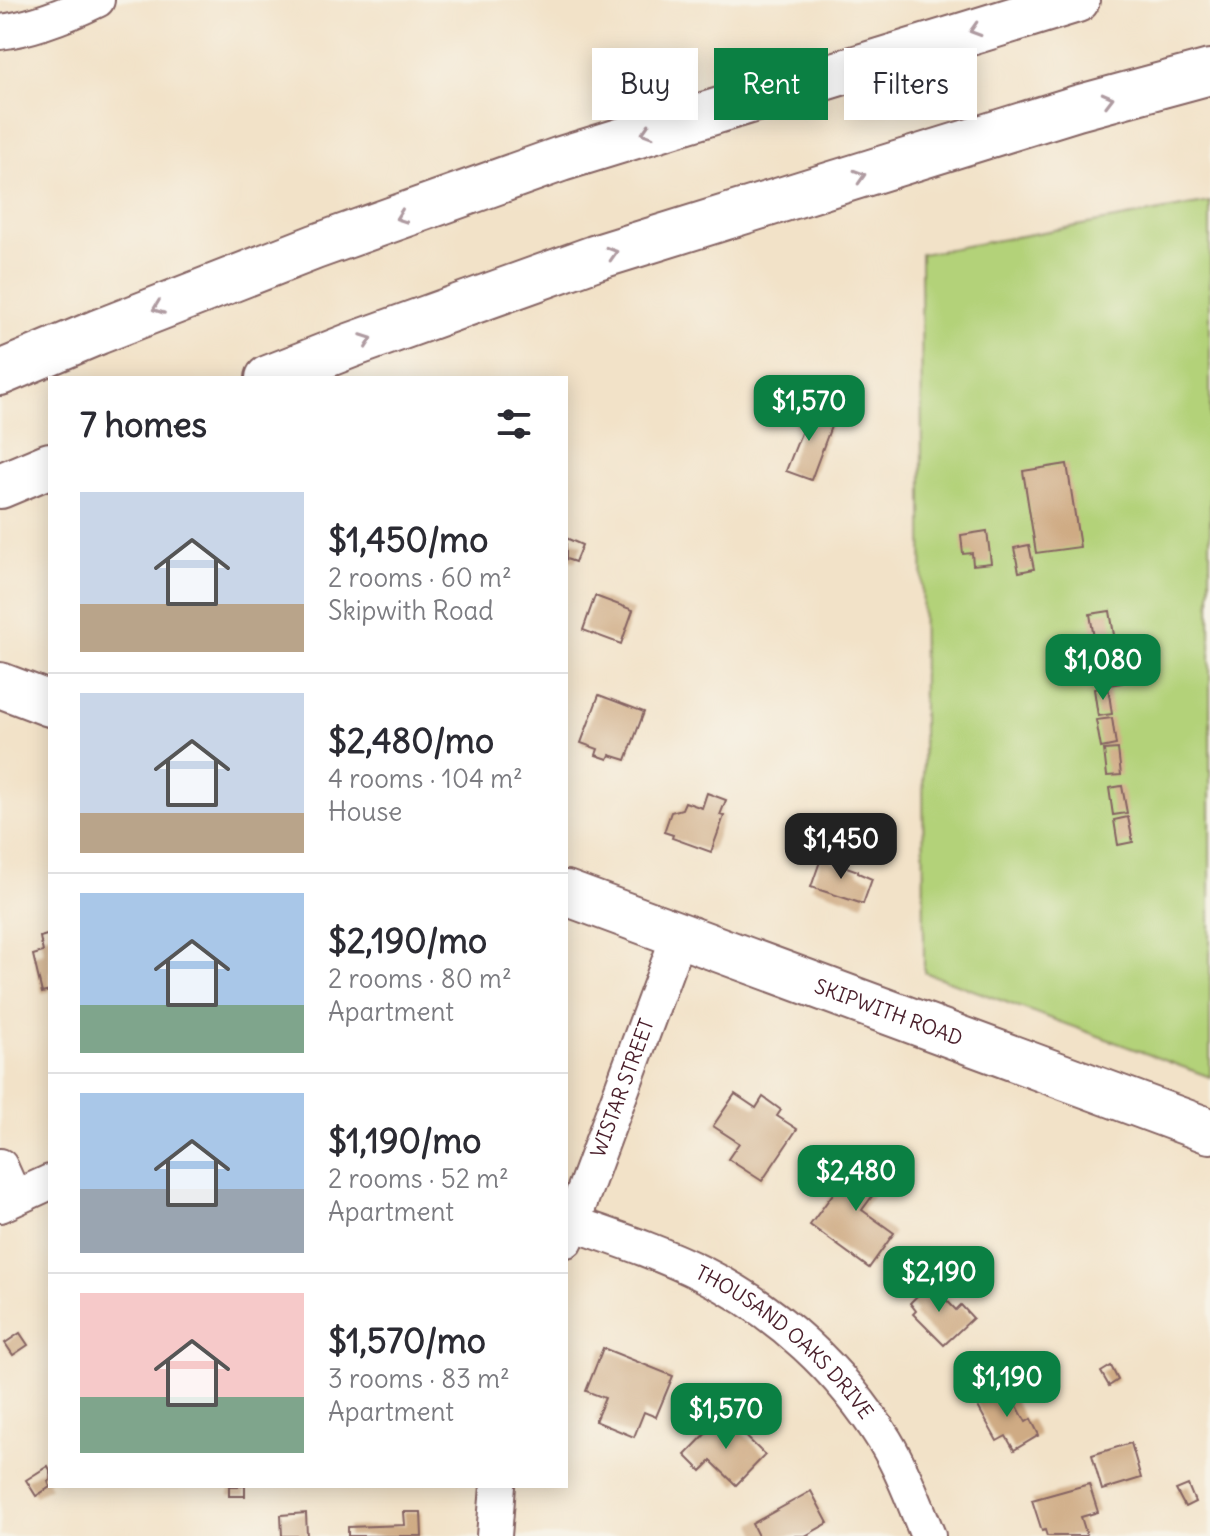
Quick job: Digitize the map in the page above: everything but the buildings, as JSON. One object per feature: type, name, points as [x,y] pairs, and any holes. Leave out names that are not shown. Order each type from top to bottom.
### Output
[{"type":"main road","points":[[0,373],[315,247],[561,159],[1077,0]]},
{"type":"main road","points":[[273,376],[594,258],[1077,108],[1210,72]]},
{"type":"main road","points":[[0,486],[48,466]]},
{"type":"main road","points":[[0,685],[48,703]]},
{"type":"main road","name":"SKIPWITH ROAD","points":[[568,894],[1210,1131]]},
{"type":"street","points":[[0,32],[19,30],[69,14],[97,0]]},
{"type":"street","name":"WISTAR STREET","points":[[568,1228],[679,935]]},
{"type":"street","points":[[0,1166],[7,1201],[48,1183]]},
{"type":"street","name":"THOUSAND OAKS DRIVE","points":[[568,1228],[624,1241],[703,1274],[772,1315],[808,1346],[853,1394],[886,1442],[907,1483],[928,1536]]},
{"type":"street","points":[[494,1536],[498,1488]]},
{"type":"green space","points":[[1210,202],[1210,1077],[924,972],[921,254]]}]
